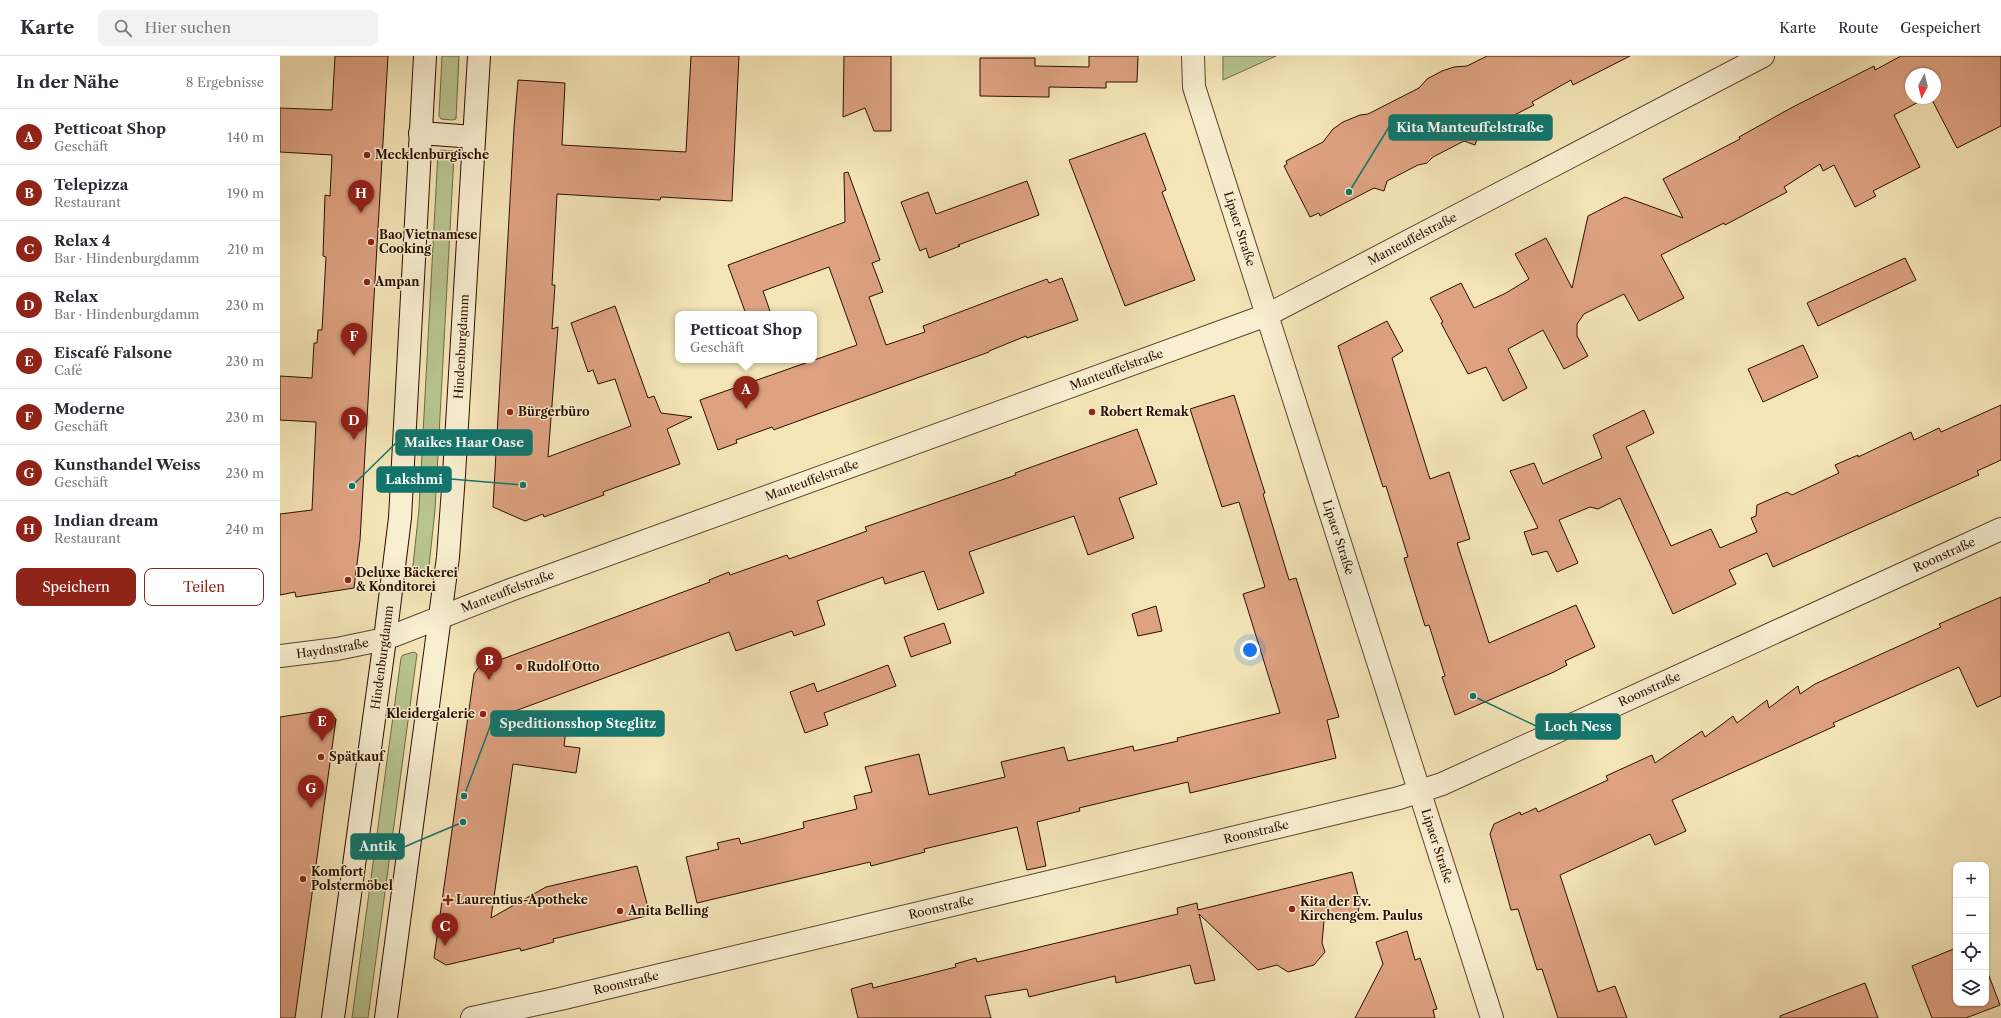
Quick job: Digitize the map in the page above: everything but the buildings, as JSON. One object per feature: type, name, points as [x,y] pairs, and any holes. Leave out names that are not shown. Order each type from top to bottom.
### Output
[{"type":"street","name":"Hindenburgdamm","points":[[333,1018],[400,518],[425,56]]},
{"type":"street","name":"Hindenburgdamm","points":[[386,1018],[441,616],[454,475],[479,56]]},
{"type":"street","name":"Lipaer Straße","points":[[1193,56],[1194,87],[1492,1018]]},
{"type":"street","name":"Manteuffelstraße","points":[[385,638],[441,616],[1267,315],[1763,56]]},
{"type":"street","points":[[420,133],[474,137]]},
{"type":"street","name":"Roonstraße","points":[[472,1018],[568,997],[1399,798],[1442,784],[2001,529]]},
{"type":"street","name":"Haydnstraße","points":[[280,656],[338,649],[385,638]]},
{"type":"green space","points":[[442,56],[459,56],[456,119],[452,120],[441,119],[439,116]]},
{"type":"green space","points":[[1223,56],[1276,56],[1223,80]]},
{"type":"green space","points":[[441,150],[453,151],[454,155],[435,510],[429,566],[412,575],[419,509],[438,152]]},
{"type":"green space","points":[[414,652],[417,654],[368,1018],[352,1018],[401,658],[403,655]]},
{"type":"place","name":"Mecklenburgische","points":[[367,155]]},
{"type":"place","name":"Kita Manteuffelstraße","points":[[1349,192]]},
{"type":"place","name":"Indian dream","points":[[361,213]]},
{"type":"place","name":"Bao Vietnamese Cooking","points":[[371,242]]},
{"type":"place","name":"Ampan","points":[[367,282]]},
{"type":"place","name":"Moderne","points":[[354,356]]},
{"type":"place","name":"Petticoat Shop","points":[[746,409]]},
{"type":"place","name":"Bürgerbüro","points":[[510,412]]},
{"type":"place","name":"Robert Remak","points":[[1092,412]]},
{"type":"place","name":"Relax","points":[[354,440]]},
{"type":"place","name":"Lakshmi","points":[[523,485]]},
{"type":"place","name":"Maikes Haar Oase","points":[[352,486]]},
{"type":"place","name":"Deluxe Bäckerei & Konditorei","points":[[348,580]]},
{"type":"place","name":"Rudolf Otto","points":[[519,667]]},
{"type":"place","name":"Telepizza","points":[[489,680]]},
{"type":"place","name":"Loch Ness","points":[[1473,696]]},
{"type":"place","name":"Kleidergalerie","points":[[483,714]]},
{"type":"place","name":"Eiscafé Falsone","points":[[322,741]]},
{"type":"place","name":"Spätkauf","points":[[321,757]]},
{"type":"place","name":"Speditionsshop Steglitz","points":[[464,796]]},
{"type":"place","name":"Kunsthandel Weiss","points":[[311,808]]},
{"type":"place","name":"Antik","points":[[463,822]]},
{"type":"place","name":"Komfort Polstermöbel","points":[[303,879]]},
{"type":"place","name":"Laurentius-Apotheke","points":[[448,900]]},
{"type":"place","name":"Kita der Ev. Kirchengem. Paulus","points":[[1292,909]]},
{"type":"place","name":"Anita Belling","points":[[620,911]]},
{"type":"place","name":"Relax 4","points":[[445,946]]}]
